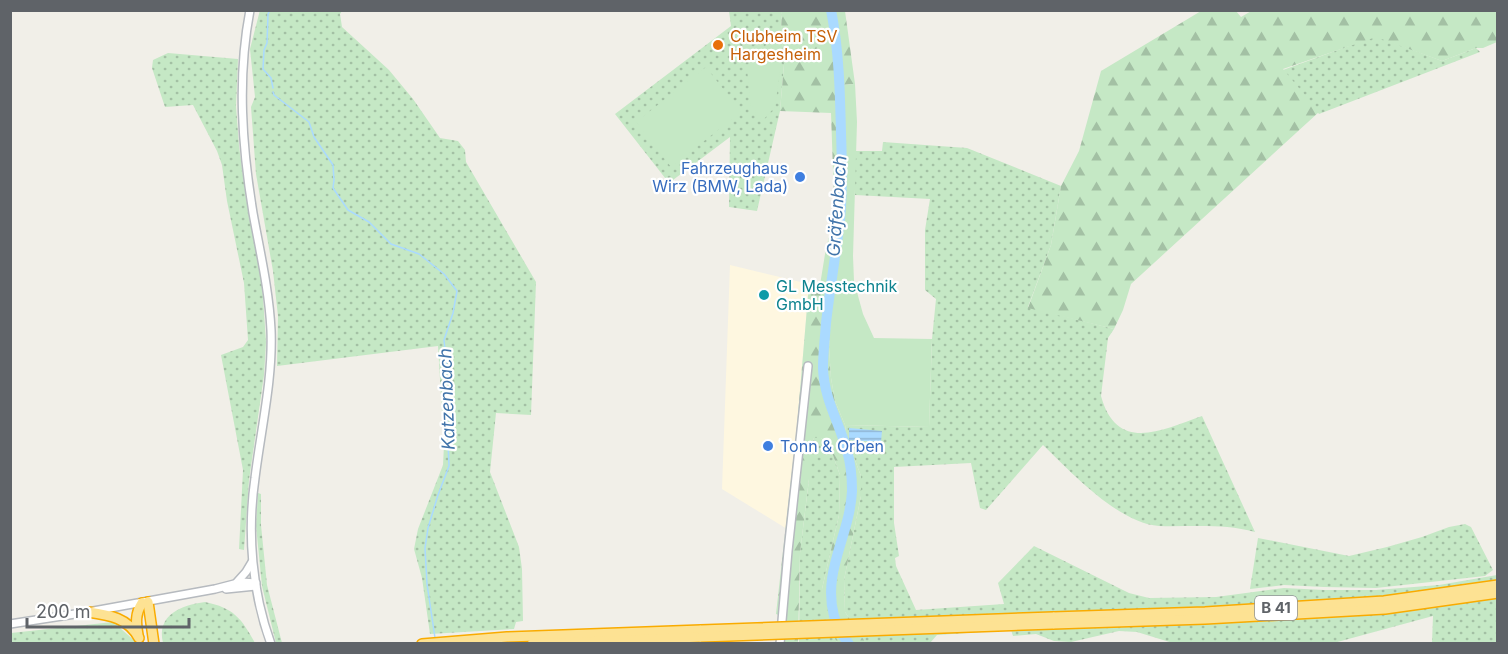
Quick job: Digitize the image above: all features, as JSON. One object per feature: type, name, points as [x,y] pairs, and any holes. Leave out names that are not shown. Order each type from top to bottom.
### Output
[{"type":"highway","name":"B 41","points":[[1053,621],[1384,601],[1497,585]]},
{"type":"highway","name":"B 41","points":[[422,644],[449,641],[1053,621],[1205,619],[1385,609],[1497,593]]},
{"type":"highway","points":[[140,641],[136,618],[138,609],[145,602]]},
{"type":"highway","points":[[145,602],[154,644]]},
{"type":"highway","points":[[88,612],[118,618],[129,625],[140,641]]},
{"type":"highway","name":"B 41","points":[[532,644],[701,633]]},
{"type":"main road","points":[[250,10],[244,52],[242,116],[245,158],[266,282],[271,332],[268,387],[252,502],[251,526],[256,584],[271,644]]},
{"type":"main road","points":[[780,644],[808,366]]},
{"type":"main road","points":[[234,584],[246,573],[253,560]]},
{"type":"main road","points":[[215,590],[247,582],[256,584]]},
{"type":"main road","points":[[10,624],[256,584]]},
{"type":"shaded area","points":[[730,265],[809,284],[787,529],[722,489]]},
{"type":"green space","points":[[260,10],[342,11],[340,14],[342,27],[389,70],[440,138],[458,141],[465,150],[466,162],[536,282],[531,415],[496,413],[490,472],[519,547],[522,569],[523,621],[516,622],[514,629],[430,634],[422,578],[414,549],[418,529],[443,465],[444,445],[438,346],[277,366],[278,316],[273,271],[256,174],[251,107],[255,97],[250,49]]},
{"type":"green space","points":[[1253,10],[1497,11],[1497,42],[1442,61],[1376,37],[1283,69],[1319,112],[1131,284],[1114,329],[1028,308],[1051,245],[1061,186],[1079,151],[1101,71],[1201,11],[1236,11],[1241,17]]},
{"type":"green space","points":[[729,11],[782,11],[784,64],[780,111],[757,211],[729,207],[730,137],[669,183],[615,114],[731,26]]},
{"type":"green space","points":[[782,11],[845,11],[855,84],[841,85],[843,199],[833,282],[829,347],[835,401],[861,476],[861,496],[844,580],[845,612],[866,643],[837,643],[823,610],[822,589],[839,515],[840,475],[829,444],[821,438],[814,438],[809,452],[809,479],[800,553],[798,643],[785,643],[786,618],[776,614],[797,426],[809,284],[820,285],[832,226],[834,200],[831,113],[780,111],[784,64]]},
{"type":"green space","points":[[778,32],[781,65],[775,107],[764,119],[756,118],[755,109],[751,106],[747,69],[751,61]]},
{"type":"green space","points":[[1376,36],[1442,61],[1476,48],[1480,52],[1319,114],[1283,70]]},
{"type":"green space","points":[[168,53],[238,59],[236,106],[239,146],[262,282],[266,342],[264,375],[249,480],[244,550],[239,549],[243,470],[221,355],[243,347],[248,340],[244,283],[222,165],[217,151],[193,105],[165,107],[152,68],[153,60]]},
{"type":"green space","points":[[706,67],[741,112],[671,167],[636,122]]},
{"type":"green space","points":[[855,84],[857,122],[854,281],[863,314],[874,338],[932,339],[929,427],[845,425],[835,401],[829,347],[833,282],[843,199],[841,85]]},
{"type":"green space","points":[[883,142],[967,148],[1061,186],[1051,245],[1028,307],[1114,329],[1108,338],[1101,396],[1108,414],[1118,426],[1129,432],[1142,433],[1172,427],[1202,416],[1255,532],[1219,526],[1159,526],[1143,523],[1128,516],[1096,494],[1043,445],[986,510],[980,508],[971,463],[894,467],[894,523],[899,556],[895,558],[896,566],[916,610],[1004,604],[998,583],[1034,546],[1129,593],[1149,598],[1216,597],[1284,588],[1376,590],[1439,585],[1497,575],[1497,643],[1432,643],[1433,616],[1330,644],[1176,644],[1137,632],[1119,631],[1071,642],[1054,641],[1036,634],[1013,636],[1011,630],[937,635],[930,643],[866,643],[845,612],[844,580],[861,496],[861,476],[847,439],[845,425],[929,427],[932,339],[936,299],[925,290],[925,230],[930,199],[855,195],[855,151],[882,151]]},
{"type":"green space","points":[[814,438],[821,438],[829,444],[840,475],[839,515],[822,589],[837,643],[799,644],[800,553],[809,479],[809,452]]},
{"type":"green space","points":[[258,493],[261,494],[261,525],[267,585],[282,643],[276,643],[262,586],[256,526]]},
{"type":"green space","points":[[1465,524],[1471,527],[1493,570],[1485,576],[1376,588],[1284,585],[1250,589],[1258,538],[1349,556]]},
{"type":"green space","points":[[205,602],[223,607],[236,615],[255,643],[163,643],[163,625],[172,613],[187,606]]},
{"type":"green space","points":[[113,622],[135,643],[11,643],[11,633]]},
{"type":"water","points":[[849,428],[882,431],[881,442],[849,440]]},
{"type":"waterway","name":"Katzenbach","points":[[270,10],[263,69],[271,78],[273,88]]},
{"type":"waterway","name":"Gräfenbach","points":[[831,10],[839,71],[842,187],[823,368],[826,390],[844,440],[851,471],[850,507],[831,584],[834,616],[849,644]]},
{"type":"waterway","name":"Katzenbach","points":[[273,92],[309,122],[314,137],[333,165],[333,188],[348,210],[369,222],[391,244],[419,254],[444,274],[457,291],[444,340],[447,369],[449,466],[428,528],[425,548],[427,584],[435,638]]},
{"type":"place","name":"Clubheim TSV Hargesheim","points":[[718,45]]},
{"type":"place","name":"Fahrzeughaus Wirz (BMW, Lada)","points":[[800,177]]},
{"type":"place","name":"GL Messtechnik GmbH","points":[[764,295]]},
{"type":"place","name":"Tonn & Orben","points":[[768,446]]}]
